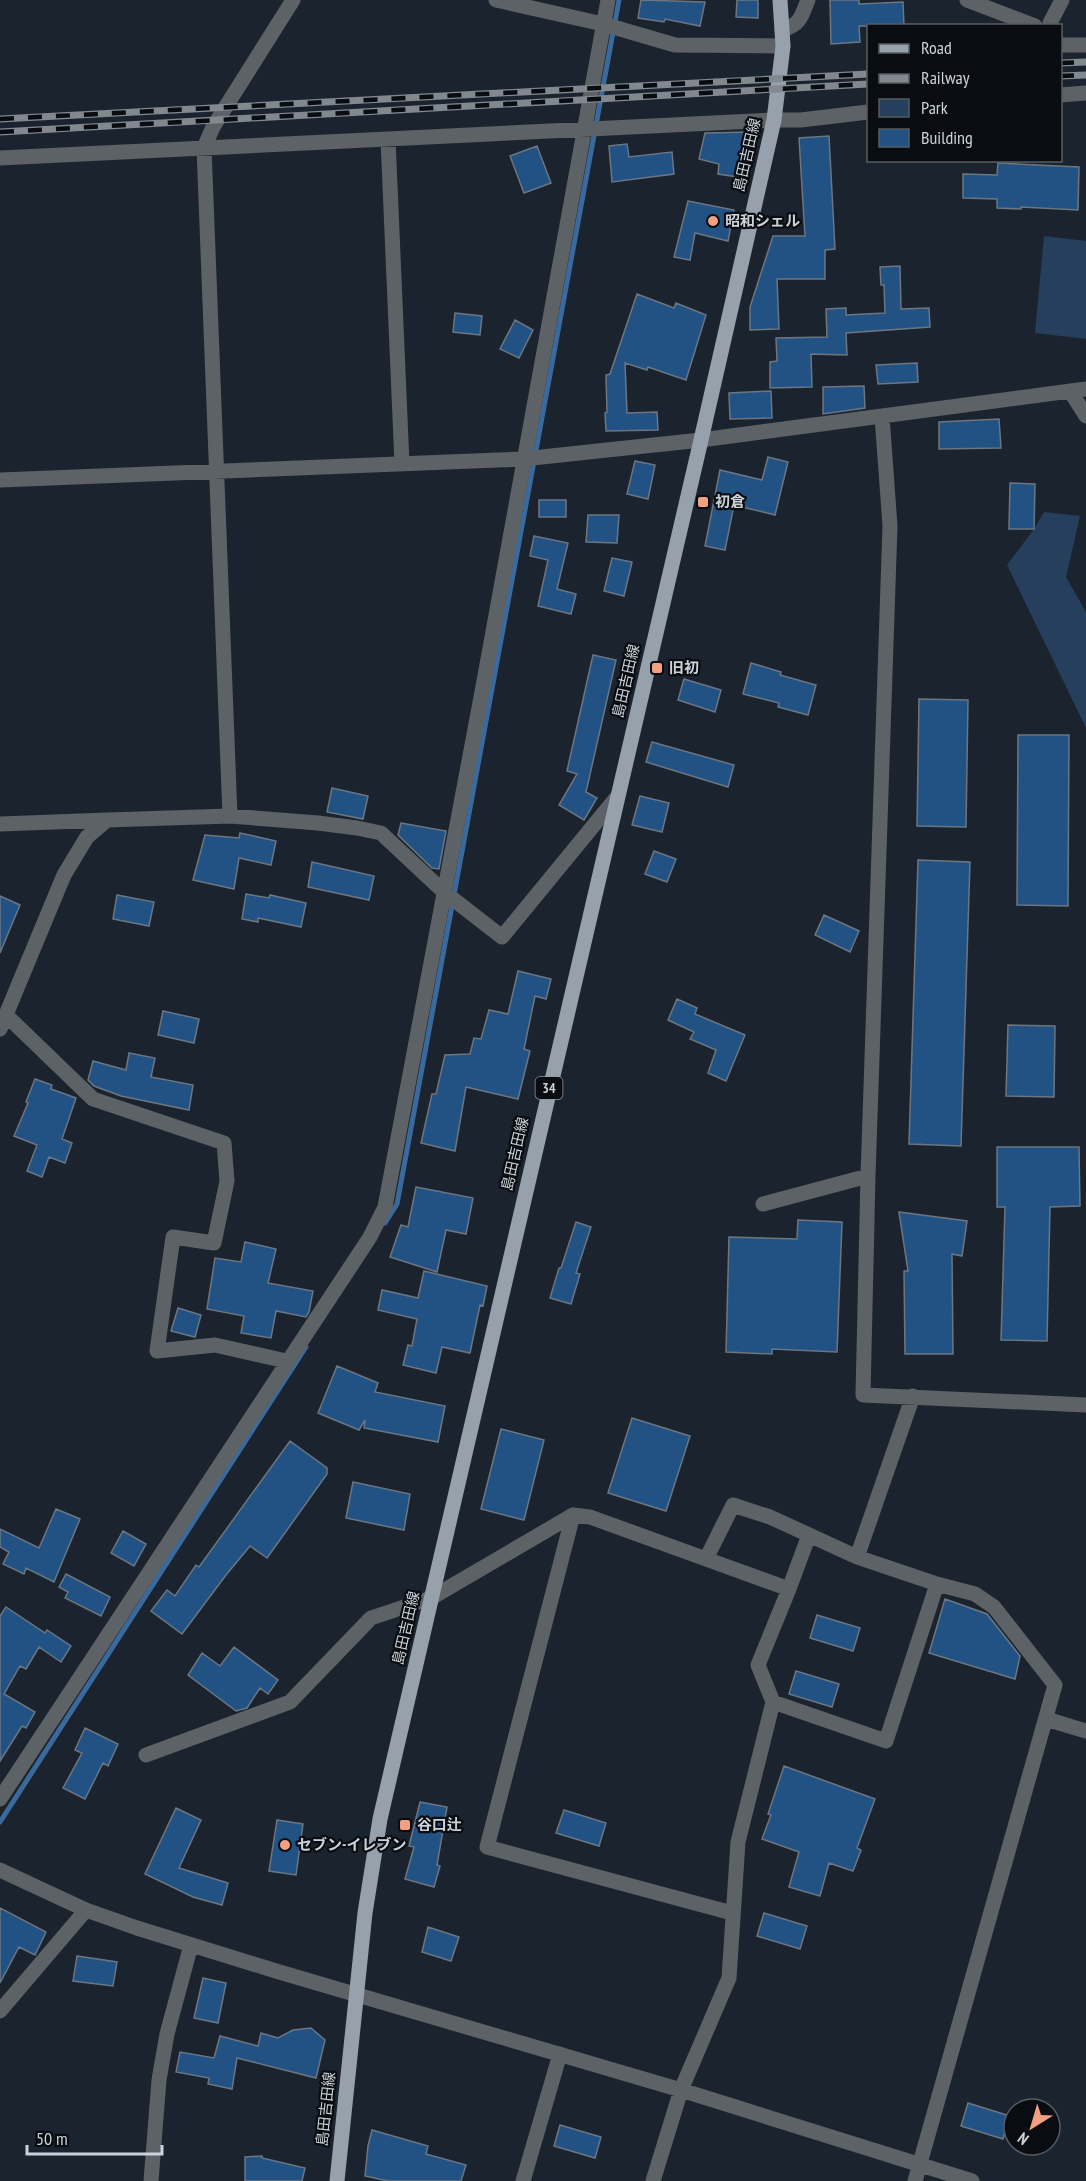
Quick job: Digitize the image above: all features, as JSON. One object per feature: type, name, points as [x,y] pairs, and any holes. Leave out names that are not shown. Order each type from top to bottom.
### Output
[{"type":"main road","name":"島田吉田線","points":[[337,2181],[365,1913],[380,1820],[774,120],[783,46],[780,0]]},
{"type":"street","points":[[230,816],[204,148],[213,127],[292,0]]},
{"type":"street","points":[[496,0],[603,24],[675,45],[783,46]]},
{"type":"street","points":[[0,1799],[286,1361],[370,1237],[385,1207],[608,0]]},
{"type":"street","points":[[782,30],[801,20],[808,0]]},
{"type":"street","points":[[967,0],[1030,24]]},
{"type":"street","points":[[1050,24],[1062,0]]},
{"type":"street","points":[[1062,45],[1086,45]]},
{"type":"street","points":[[1062,94],[1086,93]]},
{"type":"street","points":[[0,158],[801,120],[867,112]]},
{"type":"street","points":[[388,138],[402,464]]},
{"type":"street","points":[[0,480],[523,459],[701,440],[1078,390],[1086,417]]},
{"type":"street","points":[[882,416],[890,526],[868,1176],[863,1395],[1086,1405]]},
{"type":"street","points":[[0,824],[230,816],[328,824],[381,833],[444,892],[502,937],[617,797]]},
{"type":"street","points":[[106,820],[87,837],[64,875],[3,1022],[93,1099],[224,1143],[227,1181],[214,1243],[173,1237],[157,1351],[215,1345],[286,1361]]},
{"type":"street","points":[[763,1204],[868,1176]]},
{"type":"street","points":[[857,1557],[913,1396]]},
{"type":"street","points":[[706,1558],[733,1505],[770,1517],[857,1557],[937,1584],[975,1594],[994,1607],[1055,1685],[915,2181]]},
{"type":"street","points":[[573,1515],[487,1847],[732,1913]]},
{"type":"street","points":[[146,1755],[290,1702],[371,1618],[431,1598],[573,1515],[590,1517],[789,1589]]},
{"type":"street","points":[[653,2181],[681,2090],[729,1978],[738,1842],[773,1702],[758,1665],[809,1535]]},
{"type":"street","points":[[773,1702],[885,1740],[937,1584]]},
{"type":"street","points":[[1046,1719],[1086,1731]]},
{"type":"street","points":[[0,1870],[86,1910],[191,1945],[681,2090],[972,2181]]},
{"type":"street","points":[[0,2011],[86,1910]]},
{"type":"street","points":[[151,2181],[159,2080],[167,2034],[191,1945]]},
{"type":"street","points":[[523,2181],[560,2054]]},
{"type":"green space","points":[[1044,236],[1086,241],[1086,339],[1035,333]]},
{"type":"green space","points":[[1044,512],[1080,516],[1066,577],[1086,612],[1086,728],[1007,565]]},
{"type":"building","points":[[641,0],[705,2],[700,26],[665,19],[664,22],[638,18]]},
{"type":"building","points":[[737,0],[758,0],[758,18],[736,17]]},
{"type":"building","points":[[830,0],[859,0],[859,4],[903,2],[904,24],[859,26],[860,42],[831,44]]},
{"type":"building","points":[[751,132],[744,178],[718,174],[719,164],[699,159],[705,133]]},
{"type":"building","points":[[829,136],[835,249],[825,250],[825,279],[777,279],[779,329],[750,330],[750,307],[773,236],[805,236],[799,138]]},
{"type":"building","points":[[627,144],[629,157],[672,152],[674,174],[612,182],[609,146]]},
{"type":"building","points":[[537,146],[551,183],[524,193],[510,156]]},
{"type":"building","points":[[998,163],[1079,167],[1078,210],[997,208],[997,199],[963,198],[963,174],[997,175]]},
{"type":"building","points":[[688,201],[734,210],[728,241],[695,233],[690,260],[674,257]]},
{"type":"building","points":[[900,266],[901,309],[929,308],[930,327],[846,333],[847,355],[811,354],[812,387],[770,388],[770,362],[777,361],[776,338],[827,337],[826,309],[846,308],[846,315],[885,313],[884,285],[881,285],[880,267]]},
{"type":"building","points":[[637,294],[674,308],[676,303],[706,315],[686,380],[648,367],[647,370],[625,363],[627,413],[657,412],[658,430],[606,431],[606,375],[610,374]]},
{"type":"building","points":[[455,313],[482,316],[480,335],[453,332]]},
{"type":"building","points":[[515,320],[533,330],[519,358],[500,349]]},
{"type":"building","points":[[917,363],[918,382],[878,384],[876,365]]},
{"type":"building","points":[[864,386],[865,408],[823,414],[823,387]]},
{"type":"building","points":[[771,391],[772,418],[730,419],[729,393]]},
{"type":"building","points":[[999,419],[1001,448],[939,449],[939,422]]},
{"type":"building","points":[[768,457],[788,462],[775,515],[734,505],[725,550],[705,546],[720,470],[762,480]]},
{"type":"building","points":[[635,461],[655,465],[648,499],[627,494]]},
{"type":"building","points":[[1010,483],[1035,484],[1034,529],[1009,529]]},
{"type":"building","points":[[539,500],[566,500],[566,517],[539,517]]},
{"type":"building","points":[[588,515],[619,515],[617,543],[586,542]]},
{"type":"building","points":[[534,536],[568,543],[557,589],[576,594],[571,614],[538,606],[548,560],[530,556]]},
{"type":"building","points":[[612,558],[632,562],[624,596],[604,591]]},
{"type":"building","points":[[593,655],[616,660],[586,792],[597,798],[584,820],[559,805],[577,774],[567,771]]},
{"type":"building","points":[[751,663],[781,672],[780,675],[816,685],[808,715],[778,707],[779,703],[743,694]]},
{"type":"building","points":[[684,679],[721,690],[715,712],[678,700]]},
{"type":"building","points":[[919,699],[968,700],[966,827],[917,826]]},
{"type":"building","points":[[1018,735],[1069,735],[1068,906],[1017,905]]},
{"type":"building","points":[[652,742],[734,765],[728,787],[646,762]]},
{"type":"building","points":[[332,788],[368,796],[363,819],[327,812]]},
{"type":"building","points":[[640,796],[669,803],[662,832],[632,825]]},
{"type":"building","points":[[401,823],[446,831],[439,869],[432,868],[398,835]]},
{"type":"building","points":[[240,833],[276,841],[271,865],[239,858],[234,889],[193,880],[205,835],[239,838]]},
{"type":"building","points":[[654,851],[676,859],[667,882],[645,874]]},
{"type":"building","points":[[918,860],[970,862],[961,1146],[909,1144]]},
{"type":"building","points":[[312,862],[374,876],[369,900],[308,887]]},
{"type":"building","points":[[246,894],[269,898],[270,895],[306,903],[301,927],[258,918],[258,922],[242,919]]},
{"type":"building","points":[[117,895],[154,902],[149,926],[113,919]]},
{"type":"building","points":[[0,896],[20,905],[0,953]]},
{"type":"building","points":[[824,915],[859,931],[850,952],[815,935]]},
{"type":"building","points":[[518,971],[551,979],[546,999],[535,996],[524,1049],[530,1051],[518,1099],[466,1087],[455,1151],[421,1143],[432,1094],[436,1094],[445,1055],[470,1054],[474,1038],[481,1039],[489,1010],[508,1014]]},
{"type":"building","points":[[677,999],[697,1008],[695,1014],[745,1035],[726,1081],[708,1073],[716,1050],[690,1039],[694,1032],[668,1020]]},
{"type":"building","points":[[163,1011],[199,1019],[194,1043],[158,1035]]},
{"type":"building","points":[[1008,1025],[1055,1026],[1054,1097],[1006,1096]]},
{"type":"building","points":[[129,1053],[155,1058],[151,1077],[193,1085],[189,1110],[121,1096],[94,1086],[88,1080],[93,1061],[126,1070]]},
{"type":"building","points":[[35,1079],[52,1085],[51,1089],[76,1098],[62,1139],[72,1143],[65,1163],[49,1157],[42,1177],[27,1171],[37,1145],[14,1136]]},
{"type":"building","points":[[997,1147],[1079,1147],[1080,1206],[1050,1207],[1047,1341],[1001,1340],[1005,1207],[997,1207]]},
{"type":"building","points":[[416,1187],[473,1198],[466,1234],[446,1230],[437,1272],[390,1257],[401,1225],[408,1227]]},
{"type":"building","points":[[899,1212],[967,1221],[962,1256],[952,1254],[953,1354],[905,1354],[904,1271],[908,1271]]},
{"type":"building","points":[[798,1220],[842,1222],[837,1352],[772,1349],[772,1354],[726,1352],[729,1237],[797,1239]]},
{"type":"building","points":[[576,1222],[591,1227],[576,1273],[580,1274],[571,1304],[550,1298]]},
{"type":"building","points":[[245,1242],[276,1249],[268,1283],[313,1291],[306,1317],[276,1311],[271,1338],[241,1333],[244,1316],[207,1309],[215,1258],[241,1262]]},
{"type":"building","points":[[424,1271],[487,1286],[483,1306],[480,1305],[470,1353],[442,1347],[436,1373],[403,1365],[408,1345],[412,1346],[417,1319],[378,1310],[382,1290],[418,1298]]},
{"type":"building","points":[[178,1308],[201,1315],[195,1337],[171,1331]]},
{"type":"building","points":[[337,1366],[378,1383],[375,1392],[445,1406],[438,1442],[364,1428],[365,1420],[359,1430],[318,1413]]},
{"type":"building","points":[[632,1418],[690,1436],[666,1511],[608,1493]]},
{"type":"building","points":[[501,1429],[544,1440],[524,1520],[481,1509]]},
{"type":"building","points":[[290,1441],[327,1468],[327,1474],[267,1558],[250,1546],[182,1634],[151,1611],[167,1590],[175,1596],[196,1565],[199,1567]]},
{"type":"building","points":[[353,1482],[410,1494],[404,1530],[346,1518]]},
{"type":"building","points":[[56,1509],[80,1519],[54,1582],[26,1568],[24,1574],[3,1564],[9,1552],[0,1547],[0,1529],[39,1548]]},
{"type":"building","points":[[123,1531],[146,1544],[134,1566],[111,1553]]},
{"type":"building","points":[[66,1574],[110,1597],[101,1616],[65,1598],[68,1592],[59,1587]]},
{"type":"building","points":[[945,1599],[987,1614],[1020,1656],[1015,1679],[929,1653]]},
{"type":"building","points":[[6,1607],[45,1633],[47,1630],[71,1646],[61,1662],[39,1647],[26,1669],[20,1666],[4,1694],[35,1712],[26,1728],[22,1726],[0,1761],[0,1616]]},
{"type":"building","points":[[817,1615],[860,1628],[853,1651],[810,1638]]},
{"type":"building","points":[[234,1647],[278,1680],[268,1694],[260,1688],[247,1708],[236,1711],[188,1675],[202,1653],[220,1666]]},
{"type":"building","points":[[796,1671],[839,1684],[832,1707],[789,1694]]},
{"type":"building","points":[[85,1728],[118,1744],[108,1766],[103,1763],[85,1799],[63,1788],[82,1753],[75,1750]]},
{"type":"building","points":[[784,1766],[875,1799],[857,1848],[861,1850],[853,1871],[829,1863],[820,1896],[789,1887],[799,1852],[762,1839]]},
{"type":"building","points":[[420,1802],[447,1807],[437,1865],[440,1866],[434,1887],[405,1879],[414,1847],[409,1846]]},
{"type":"building","points":[[176,1808],[201,1820],[179,1868],[228,1883],[222,1905],[193,1897],[145,1874]]},
{"type":"building","points":[[564,1810],[606,1823],[599,1846],[556,1833]]},
{"type":"building","points":[[277,1820],[303,1824],[296,1875],[269,1871]]},
{"type":"building","points":[[0,1908],[46,1932],[35,1955],[19,1947],[0,1983]]},
{"type":"building","points":[[764,1913],[807,1926],[800,1949],[757,1936]]},
{"type":"building","points":[[428,1927],[459,1937],[451,1961],[422,1952]]},
{"type":"building","points":[[77,1956],[117,1962],[113,1986],[73,1981]]},
{"type":"building","points":[[203,1978],[226,1983],[218,2023],[194,2018]]},
{"type":"building","points":[[311,2028],[325,2040],[316,2078],[237,2058],[232,2089],[208,2084],[209,2078],[176,2072],[180,2052],[214,2058],[220,2036],[258,2046],[261,2033],[278,2038],[293,2030]]},
{"type":"building","points":[[968,2103],[1002,2114],[1002,2139],[961,2126]]},
{"type":"building","points":[[560,2125],[601,2137],[595,2158],[554,2146]]},
{"type":"building","points":[[372,2130],[428,2146],[426,2154],[466,2165],[461,2181],[388,2181],[365,2176]]},
{"type":"building","points":[[262,2156],[262,2158],[305,2168],[302,2181],[245,2181],[245,2157]]},
{"type":"waterway","points":[[385,1223],[397,1204],[619,0]]},
{"type":"waterway","points":[[0,1822],[306,1347]]},
{"type":"railway","points":[[1062,63],[1086,62]]},
{"type":"railway","points":[[0,119],[867,74]]},
{"type":"railway","points":[[1062,76],[1086,75]]},
{"type":"railway","points":[[0,132],[867,84]]},
{"type":"place","name":"昭和シェル","points":[[713,221]]},
{"type":"place","name":"初倉","points":[[703,502]]},
{"type":"place","name":"旧初","points":[[657,668]]},
{"type":"place","name":"谷口辻","points":[[405,1825]]},
{"type":"place","name":"セブン-イレブン","points":[[285,1845]]}]
